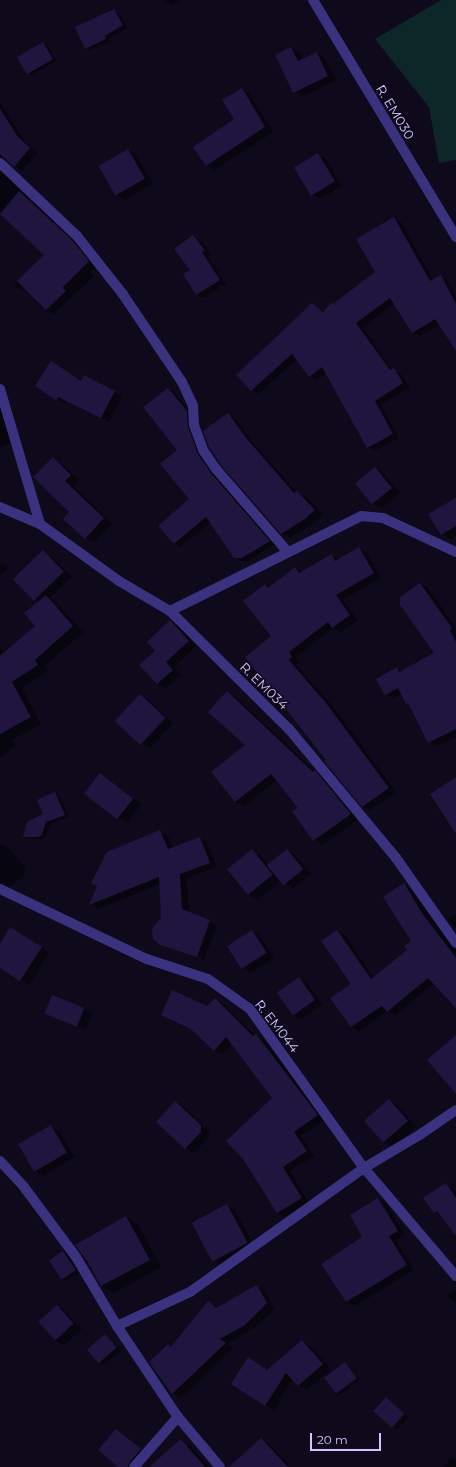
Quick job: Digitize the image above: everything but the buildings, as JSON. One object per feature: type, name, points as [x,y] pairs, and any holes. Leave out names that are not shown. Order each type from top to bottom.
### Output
[{"type":"street","name":"R. EM030","points":[[312,0],[456,237]]},
{"type":"street","points":[[0,163],[77,236],[122,293],[182,382],[193,406],[194,425],[203,450],[216,469],[288,552]]},
{"type":"street","points":[[0,389],[40,524]]},
{"type":"street","name":"R. EM034","points":[[0,507],[40,524],[119,581],[170,611],[289,728],[396,858],[456,943]]},
{"type":"street","points":[[170,611],[361,516],[383,518],[456,552]]},
{"type":"street","name":"R. EM044","points":[[0,889],[147,958],[208,979],[250,1009],[364,1168],[456,1276]]},
{"type":"street","points":[[117,1326],[190,1292],[364,1168],[421,1134],[456,1110]]},
{"type":"street","points":[[0,1161],[24,1187],[76,1257],[117,1326],[178,1417],[220,1467]]},
{"type":"street","points":[[134,1467],[178,1417]]},
{"type":"green space","points":[[441,0],[456,0],[456,160],[439,163],[429,107],[375,39]]}]
